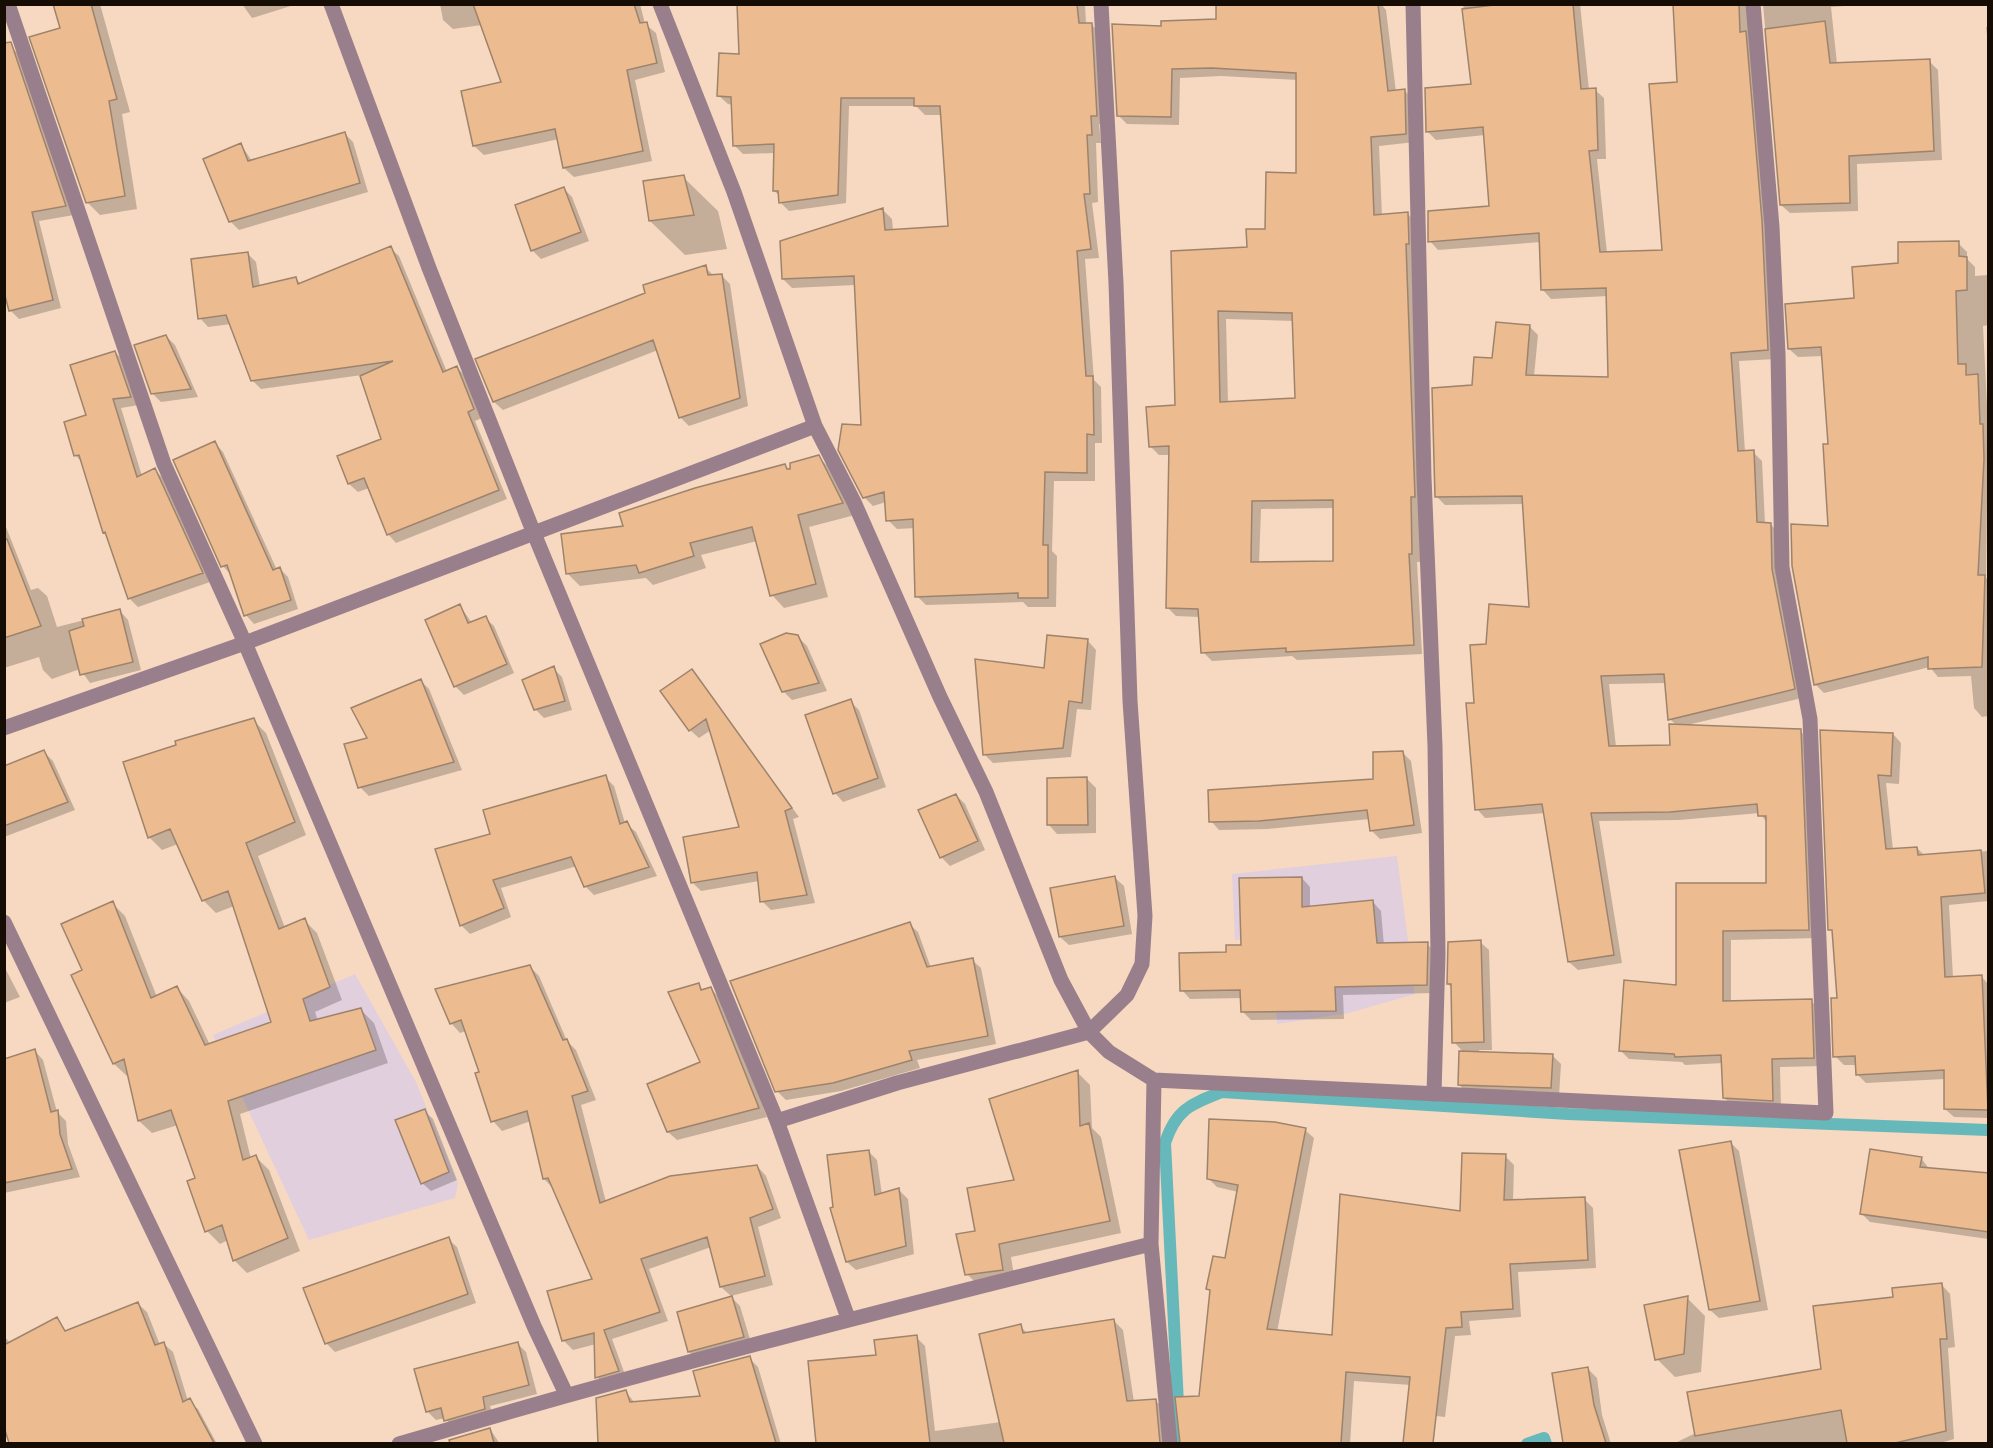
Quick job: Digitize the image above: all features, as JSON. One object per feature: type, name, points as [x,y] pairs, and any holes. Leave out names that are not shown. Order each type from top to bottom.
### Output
[{"type":"street","points":[[8,4],[164,464],[245,643],[534,1326],[566,1394]]},
{"type":"street","points":[[331,4],[429,268],[533,531],[777,1121],[848,1318]]},
{"type":"street","points":[[660,4],[734,192],[815,426],[854,502],[940,697],[986,792],[1061,980],[1089,1032],[1109,1052],[1154,1080],[1826,1113],[1810,719],[1782,567],[1774,250],[1754,4]]},
{"type":"street","points":[[777,1121],[897,1083],[1089,1032],[1127,995],[1142,964],[1145,916],[1130,701],[1116,283],[1101,4]]},
{"type":"street","points":[[1413,4],[1424,477],[1435,746],[1438,954],[1434,1094]]},
{"type":"street","points":[[4,728],[245,643],[533,531],[815,426]]},
{"type":"street","points":[[4,922],[255,1443]]},
{"type":"street","points":[[1154,1080],[1151,1244],[1170,1443]]},
{"type":"street","points":[[399,1443],[566,1394],[848,1318],[1151,1244]]},
{"type":"shaded area","points":[[1397,856],[1415,994],[1349,1013],[1277,1024],[1274,942],[1289,937],[1235,940],[1232,874]]},
{"type":"shaded area","points":[[355,974],[416,1082],[458,1184],[455,1198],[309,1240],[213,1035]]},
{"type":"building","points":[[53,4],[91,4],[117,99],[109,101],[125,196],[86,203],[29,37],[60,28]]},
{"type":"building","points":[[473,4],[634,4],[640,23],[647,22],[657,63],[627,70],[643,151],[563,168],[555,129],[473,146],[461,91],[501,82]]},
{"type":"building","points":[[737,4],[1077,4],[1079,23],[1092,23],[1097,116],[1091,116],[1092,135],[1087,135],[1090,194],[1084,194],[1091,249],[1077,251],[1086,376],[1093,376],[1094,435],[1087,434],[1087,473],[1045,472],[1043,545],[1048,545],[1048,598],[1018,598],[1018,593],[915,597],[913,519],[886,521],[884,492],[863,498],[838,450],[842,424],[861,425],[854,276],[782,279],[780,241],[883,208],[885,230],[948,226],[940,106],[914,106],[914,98],[841,98],[838,195],[779,203],[778,191],[773,191],[774,144],[733,146],[731,97],[717,96],[719,53],[739,54]]},
{"type":"building","points":[[1216,4],[1378,4],[1388,91],[1405,89],[1406,134],[1371,137],[1374,215],[1408,212],[1409,244],[1406,244],[1415,497],[1411,497],[1412,554],[1409,554],[1414,645],[1286,652],[1286,648],[1201,653],[1198,609],[1166,608],[1169,446],[1149,447],[1146,407],[1175,405],[1171,251],[1247,247],[1246,229],[1265,229],[1266,172],[1296,173],[1296,73],[1212,68],[1172,69],[1171,117],[1117,116],[1112,24],[1161,26],[1161,21],[1216,19]],"holes":[[[1218,311],[1292,313],[1295,398],[1220,402]],[[1333,500],[1333,561],[1251,562],[1252,501]]]},
{"type":"building","points":[[1502,4],[1573,4],[1581,89],[1596,88],[1598,150],[1589,151],[1600,252],[1662,250],[1649,84],[1677,82],[1673,4],[1739,4],[1740,32],[1746,31],[1762,221],[1768,350],[1731,353],[1738,451],[1754,450],[1757,522],[1771,523],[1772,569],[1795,689],[1668,720],[1664,674],[1601,676],[1609,746],[1670,745],[1669,724],[1801,729],[1809,930],[1723,931],[1723,1001],[1812,999],[1814,1058],[1772,1059],[1773,1101],[1723,1098],[1721,1055],[1675,1057],[1674,1054],[1619,1051],[1624,980],[1676,985],[1676,883],[1766,883],[1766,816],[1758,816],[1757,804],[1670,812],[1591,813],[1614,955],[1568,962],[1542,804],[1475,810],[1466,703],[1474,703],[1470,645],[1486,644],[1489,604],[1529,607],[1522,496],[1435,497],[1432,388],[1472,385],[1474,357],[1492,358],[1496,322],[1530,325],[1526,375],[1608,377],[1606,288],[1541,290],[1539,233],[1428,242],[1428,211],[1489,206],[1483,127],[1426,132],[1425,88],[1471,84],[1462,9]]},
{"type":"building","points":[[1825,21],[1830,63],[1930,59],[1934,151],[1849,156],[1850,203],[1780,205],[1765,29]]},
{"type":"building","points":[[11,42],[66,206],[32,212],[53,300],[9,311],[4,292],[4,43]]},
{"type":"building","points":[[345,132],[360,183],[229,222],[203,159],[241,143],[248,161]]},
{"type":"building","points":[[684,175],[694,215],[649,221],[643,181]]},
{"type":"building","points":[[564,187],[581,232],[531,251],[515,205]]},
{"type":"building","points":[[1959,241],[1959,256],[1967,257],[1967,290],[1956,291],[1958,364],[1966,364],[1966,375],[1978,374],[1980,424],[1983,424],[1984,459],[1978,575],[1985,575],[1982,667],[1928,669],[1928,657],[1814,685],[1792,566],[1791,524],[1828,526],[1823,444],[1828,444],[1821,347],[1788,349],[1785,304],[1854,298],[1852,267],[1898,263],[1898,242]]},
{"type":"building","points":[[391,246],[443,372],[457,366],[474,409],[468,412],[499,490],[387,535],[364,478],[348,484],[337,456],[381,439],[360,376],[393,361],[251,381],[226,315],[198,319],[191,259],[248,252],[253,287],[296,277],[298,284]]},
{"type":"building","points":[[706,265],[708,275],[722,274],[740,398],[679,418],[653,340],[493,402],[475,359],[645,293],[643,285]]},
{"type":"building","points":[[166,335],[191,389],[151,394],[134,345]]},
{"type":"building","points":[[115,351],[131,397],[113,399],[137,477],[155,468],[203,573],[128,599],[105,532],[103,533],[79,455],[74,456],[64,422],[86,415],[70,365]]},
{"type":"building","points":[[215,441],[273,570],[280,567],[291,600],[244,616],[227,565],[221,567],[173,460]]},
{"type":"building","points":[[819,455],[843,503],[798,515],[816,584],[770,596],[752,527],[690,543],[694,556],[639,573],[636,565],[566,574],[561,534],[623,526],[619,513],[695,488],[785,464],[787,469],[790,469],[790,463]]},
{"type":"building","points":[[7,539],[41,626],[4,638],[4,540]]},
{"type":"building","points":[[460,604],[468,623],[486,616],[507,664],[454,687],[425,620]]},
{"type":"building","points":[[120,609],[133,662],[80,675],[69,631],[84,626],[82,619]]},
{"type":"building","points":[[786,633],[798,635],[819,683],[782,692],[760,644]]},
{"type":"building","points":[[1047,635],[1088,639],[1082,703],[1069,701],[1063,748],[983,755],[975,659],[1044,668]]},
{"type":"building","points":[[554,666],[565,701],[534,710],[522,680]]},
{"type":"building","points":[[692,669],[792,808],[785,811],[807,895],[760,902],[757,872],[691,883],[683,837],[739,827],[706,719],[689,731],[660,691]]},
{"type":"building","points":[[421,679],[454,762],[358,788],[344,744],[367,738],[351,708]]},
{"type":"building","points":[[851,699],[878,778],[833,794],[805,715]]},
{"type":"building","points":[[254,718],[295,822],[246,843],[279,929],[305,918],[330,987],[303,999],[310,1021],[361,1008],[376,1050],[228,1101],[243,1160],[256,1155],[288,1238],[233,1261],[222,1225],[205,1232],[187,1181],[195,1178],[171,1110],[138,1121],[124,1059],[113,1064],[71,975],[82,970],[61,924],[113,901],[151,998],[177,986],[205,1045],[271,1022],[228,891],[202,901],[170,829],[148,838],[123,762],[176,745],[175,741]]},
{"type":"building","points":[[1820,730],[1893,733],[1891,776],[1878,775],[1886,849],[1917,847],[1918,855],[1981,850],[1985,893],[1941,897],[1945,977],[1982,975],[1988,1110],[1944,1109],[1944,1070],[1856,1075],[1855,1056],[1833,1057],[1831,998],[1837,998],[1832,930],[1828,930]]},
{"type":"building","points":[[44,750],[68,802],[4,826],[4,766]]},
{"type":"building","points":[[1403,751],[1414,825],[1370,831],[1367,810],[1259,821],[1209,822],[1208,790],[1373,779],[1373,752]]},
{"type":"building","points":[[606,775],[620,824],[627,821],[649,867],[584,887],[571,857],[493,880],[504,908],[460,926],[435,849],[490,834],[483,810]]},
{"type":"building","points":[[1087,777],[1088,825],[1047,825],[1047,778]]},
{"type":"building","points":[[956,794],[978,841],[940,858],[918,810]]},
{"type":"building","points":[[1115,876],[1124,926],[1059,937],[1050,888]]},
{"type":"building","points":[[1302,877],[1302,907],[1373,900],[1377,943],[1428,942],[1427,985],[1335,987],[1336,1011],[1241,1012],[1240,990],[1180,991],[1179,953],[1226,952],[1226,945],[1241,945],[1239,878]]},
{"type":"building","points":[[910,922],[927,967],[973,958],[988,1036],[909,1051],[912,1060],[833,1083],[775,1092],[730,981]]},
{"type":"building","points":[[1481,940],[1484,1042],[1452,1043],[1451,984],[1447,984],[1448,942]]},
{"type":"building","points":[[530,965],[563,1040],[567,1039],[588,1091],[572,1096],[600,1203],[670,1176],[757,1165],[773,1209],[750,1218],[765,1276],[720,1287],[707,1237],[641,1259],[660,1312],[604,1330],[619,1371],[595,1378],[594,1333],[562,1341],[547,1291],[592,1279],[548,1178],[543,1179],[527,1111],[491,1122],[475,1073],[479,1072],[461,1020],[450,1024],[435,989]]},
{"type":"building","points":[[699,983],[701,990],[711,987],[759,1108],[667,1132],[647,1084],[700,1062],[668,992]]},
{"type":"building","points":[[35,1049],[51,1112],[58,1110],[60,1134],[72,1169],[4,1183],[4,1059]]},
{"type":"building","points":[[1459,1051],[1553,1054],[1551,1088],[1458,1085]]},
{"type":"building","points":[[1078,1070],[1080,1126],[1089,1123],[1110,1221],[999,1244],[1003,1270],[965,1275],[956,1234],[975,1231],[967,1188],[1014,1180],[989,1099]]},
{"type":"building","points":[[425,1109],[449,1172],[421,1184],[395,1120]]},
{"type":"building","points":[[1209,1119],[1275,1122],[1306,1128],[1267,1329],[1332,1335],[1340,1194],[1460,1211],[1462,1153],[1506,1154],[1504,1200],[1585,1197],[1588,1260],[1510,1264],[1513,1309],[1461,1312],[1462,1327],[1446,1328],[1433,1443],[1403,1443],[1410,1377],[1346,1372],[1341,1443],[1180,1443],[1175,1397],[1199,1396],[1210,1290],[1206,1289],[1213,1256],[1225,1258],[1238,1185],[1207,1179]]},
{"type":"building","points":[[1731,1141],[1760,1301],[1709,1310],[1679,1150]]},
{"type":"building","points":[[1870,1149],[1922,1157],[1920,1167],[1989,1173],[1989,1232],[1860,1214]]},
{"type":"building","points":[[869,1150],[875,1195],[899,1188],[906,1246],[846,1262],[830,1208],[833,1207],[827,1155]]},
{"type":"building","points":[[449,1237],[468,1294],[325,1344],[303,1288]]},
{"type":"building","points":[[1942,1283],[1947,1339],[1940,1339],[1946,1431],[1895,1443],[1847,1443],[1841,1410],[1695,1436],[1687,1392],[1821,1369],[1813,1306],[1893,1297],[1892,1288]]},
{"type":"building","points":[[732,1296],[744,1337],[688,1352],[677,1312]]},
{"type":"building","points":[[1688,1296],[1684,1354],[1655,1360],[1644,1305]]},
{"type":"building","points":[[138,1302],[155,1345],[164,1342],[183,1402],[190,1398],[214,1443],[9,1443],[4,1427],[4,1345],[57,1317],[65,1331]]},
{"type":"building","points":[[1114,1319],[1127,1401],[1156,1399],[1160,1443],[1004,1443],[979,1334],[1021,1324],[1023,1333]]},
{"type":"building","points":[[917,1335],[930,1443],[816,1443],[808,1361],[876,1355],[874,1340]]},
{"type":"building","points":[[518,1342],[529,1385],[483,1397],[485,1409],[444,1421],[441,1408],[426,1412],[414,1369]]},
{"type":"building","points":[[750,1356],[776,1443],[598,1443],[596,1398],[626,1390],[630,1402],[700,1396],[693,1371]]},
{"type":"building","points":[[1588,1367],[1594,1405],[1606,1443],[1563,1443],[1552,1373]]},
{"type":"building","points":[[490,1428],[494,1443],[450,1443],[449,1440]]},
{"type":"waterway","points":[[1180,1444],[1165,1143],[1174,1122],[1186,1109],[1222,1092],[1568,1114],[1988,1130]]},
{"type":"waterway","points":[[1527,1444],[1544,1438],[1546,1444]]}]
